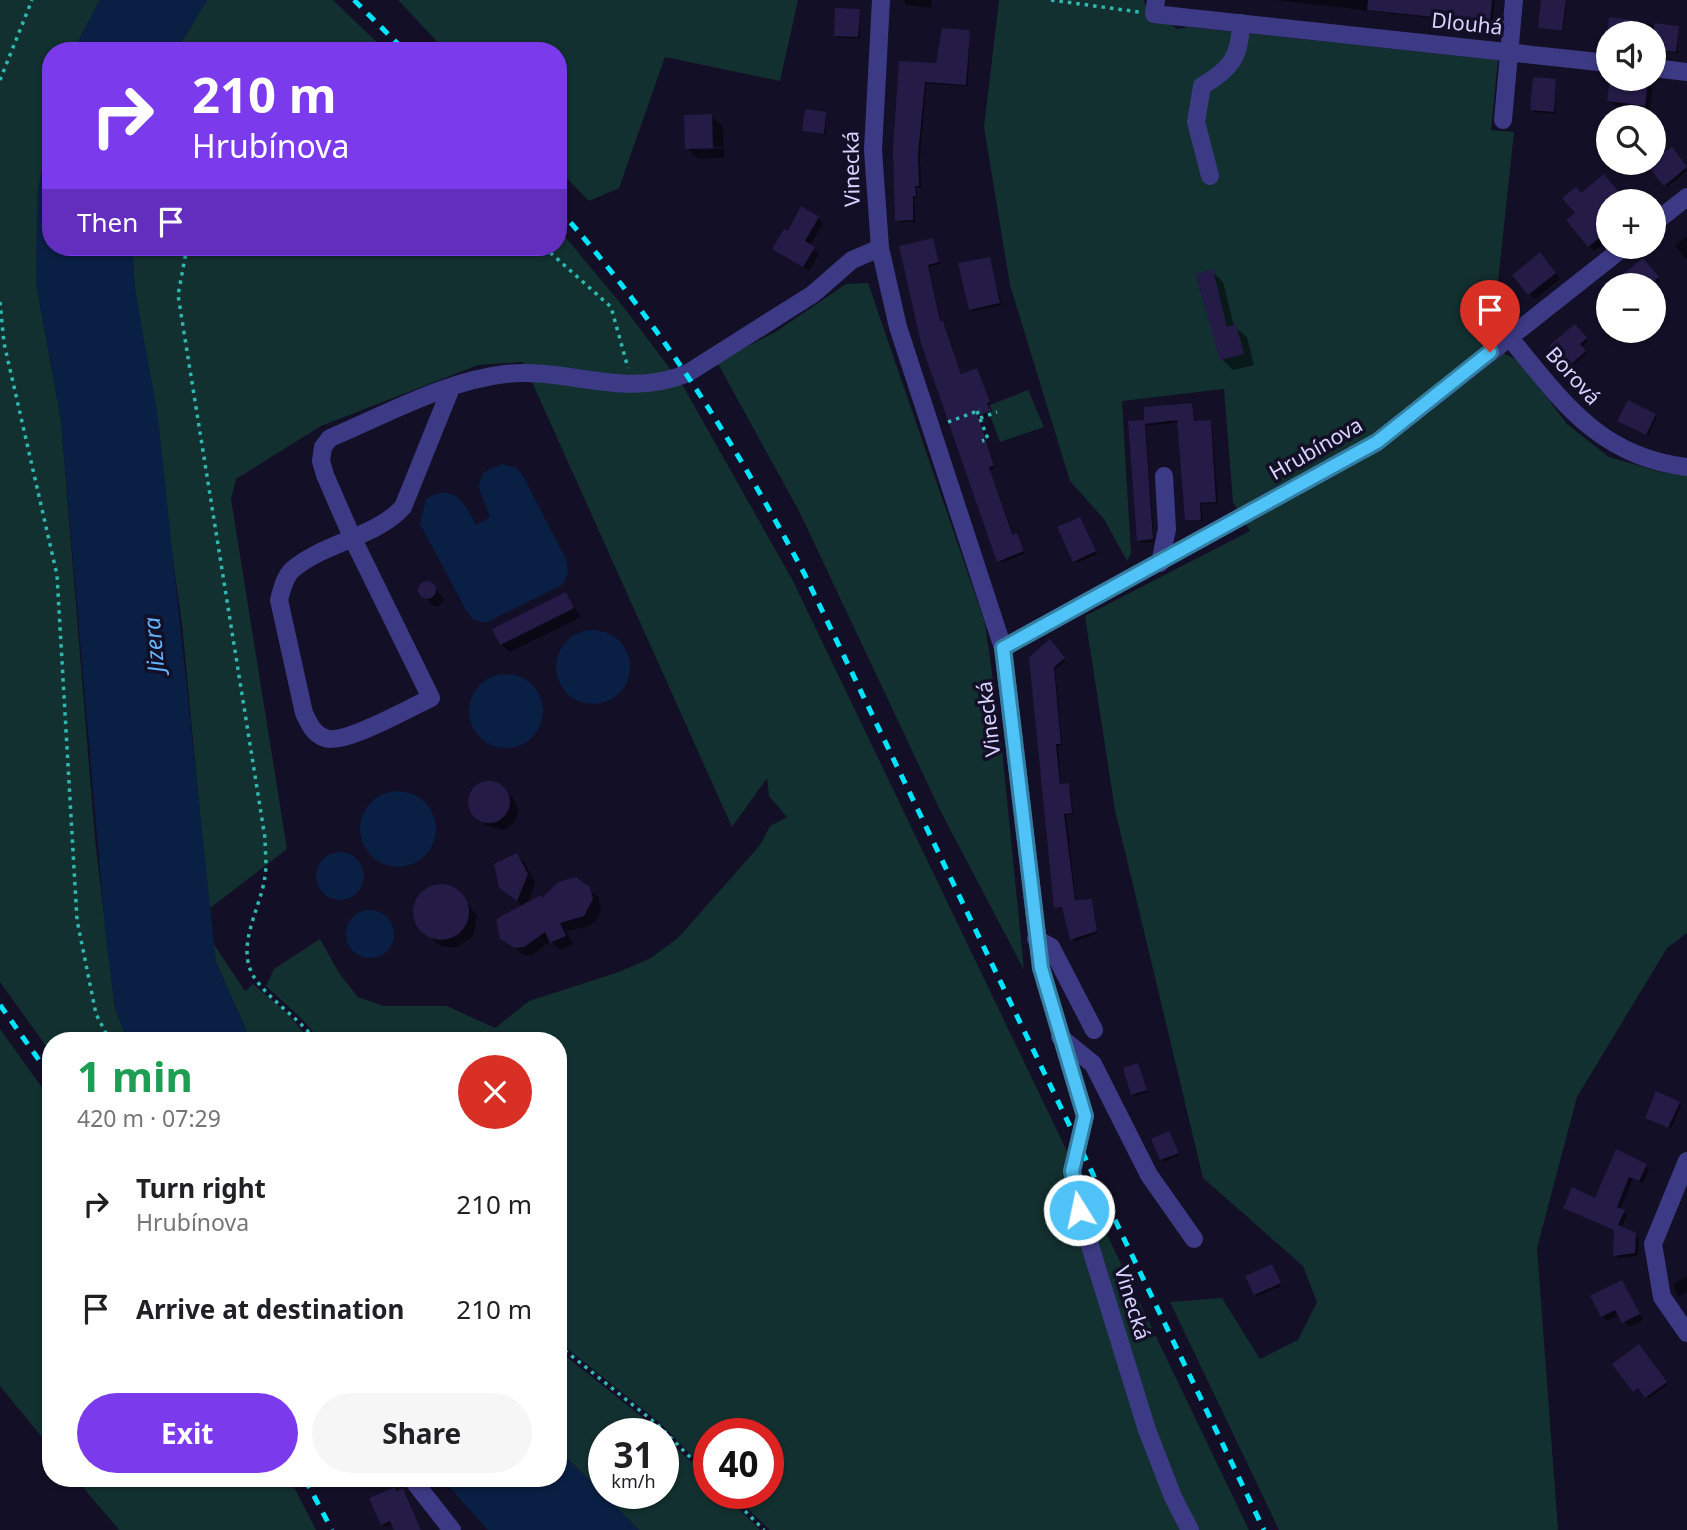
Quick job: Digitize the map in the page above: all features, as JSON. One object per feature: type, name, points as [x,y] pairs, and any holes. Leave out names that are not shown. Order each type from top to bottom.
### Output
[{"type":"street","name":"Vinecká","points":[[881,0],[873,150],[880,248],[898,327],[1003,648],[1041,968],[1085,1116],[1072,1171],[1079,1210],[1147,1430],[1173,1497],[1190,1530]]},
{"type":"street","points":[[1503,120],[1514,0]]},
{"type":"street","name":"Dlouhá","points":[[1155,7],[1241,23],[1596,62]]},
{"type":"street","points":[[1210,176],[1196,122],[1202,86],[1225,72],[1241,46],[1241,23]]},
{"type":"street","points":[[1666,69],[1687,72]]},
{"type":"street","points":[[1666,214],[1687,197]]},
{"type":"street","points":[[451,388],[402,506],[391,520],[352,537],[292,570],[284,582],[279,600],[304,713],[312,729],[326,739],[343,738],[431,698],[352,537],[326,475],[321,461],[323,447],[330,438],[451,388],[505,374],[543,374],[634,386],[667,383],[688,373],[813,294],[852,260],[880,248]]},
{"type":"street","name":"Hrubínova","points":[[1003,648],[1377,442],[1609,259]]},
{"type":"street","name":"Borová","points":[[1509,337],[1574,415],[1614,446],[1662,464],[1687,467]]},
{"type":"street","points":[[1160,563],[1167,529],[1164,476]]},
{"type":"street","points":[[1036,939],[1051,947],[1094,1030]]},
{"type":"street","points":[[1060,1037],[1093,1064],[1149,1175],[1194,1239]]},
{"type":"street","points":[[1687,1161],[1653,1244],[1662,1297],[1687,1333]]},
{"type":"street","points":[[418,1487],[452,1530]]},
{"type":"path","points":[[0,80],[32,0]]},
{"type":"path","points":[[1051,0],[1155,7]]},
{"type":"path","points":[[185,256],[178,295],[265,838],[265,876],[248,936],[248,959],[256,980],[297,1017],[309,1032]]},
{"type":"path","points":[[554,256],[611,307],[634,386]]},
{"type":"path","points":[[0,302],[4,343],[57,575],[77,920],[96,1014],[105,1032]]},
{"type":"path","points":[[932,428],[979,411],[988,439],[982,441]]},
{"type":"path","points":[[980,418],[997,412]]},
{"type":"path","points":[[567,1352],[658,1425],[693,1460]]},
{"type":"path","points":[[743,1509],[764,1530]]},
{"type":"green space","points":[[0,0],[100,0],[78,42],[42,42],[42,217],[36,283],[61,420],[95,839],[115,1008],[124,1032],[42,1032],[42,1040],[0,982]]},
{"type":"green space","points":[[207,0],[333,0],[377,42],[181,42]]},
{"type":"green space","points":[[398,0],[798,0],[780,81],[665,57],[619,188],[589,201],[567,178],[567,42],[438,42]]},
{"type":"green space","points":[[999,0],[1144,0],[1145,4],[1177,29],[1188,27],[1498,60],[1491,130],[1514,132],[1491,347],[1519,361],[1567,424],[1609,457],[1661,472],[1687,475],[1687,933],[1667,948],[1577,1097],[1537,1248],[1558,1530],[1279,1530],[1170,1302],[1222,1298],[1260,1359],[1298,1340],[1317,1302],[1303,1266],[1203,1178],[1115,810],[1085,616],[1250,531],[1233,502],[1224,389],[1122,401],[1131,554],[1127,561],[1104,519],[1070,481],[1010,285],[984,127]]},
{"type":"green space","points":[[567,239],[626,310],[683,386],[793,581],[1249,1530],[770,1530],[748,1509],[784,1509],[784,1418],[693,1418],[693,1457],[679,1442],[679,1418],[654,1418],[567,1348],[567,1032],[313,1032],[266,986],[274,969],[320,939],[339,973],[358,997],[384,1006],[447,1006],[495,1028],[529,1001],[619,972],[651,958],[679,937],[760,845],[770,826],[787,817],[769,796],[767,778],[732,827],[523,362],[478,365],[321,426],[236,479],[231,499],[287,849],[209,909],[182,624],[133,256],[567,256]]},
{"type":"green space","points":[[868,283],[985,623],[1000,729],[1024,970],[941,812],[800,513],[717,362],[777,331],[846,284]]},
{"type":"green space","points":[[1028,390],[1044,427],[1000,442],[989,413],[992,411],[990,405]]},
{"type":"green space","points":[[213,943],[245,991],[253,984],[286,1012],[303,1032],[247,1032],[216,962]]},
{"type":"green space","points":[[0,1029],[42,1087],[42,1437],[0,1386]]},
{"type":"green space","points":[[567,1357],[643,1418],[588,1418],[588,1479],[567,1458]]},
{"type":"green space","points":[[679,1450],[693,1464],[693,1509],[739,1509],[760,1530],[639,1530],[618,1509],[679,1509]]},
{"type":"green space","points":[[83,1487],[294,1487],[316,1530],[119,1530]]},
{"type":"water","points":[[100,0],[207,0],[181,42],[78,42]]},
{"type":"water","name":"Jizera","points":[[42,167],[42,256],[133,256],[135,289],[158,417],[216,962],[247,1032],[124,1032],[115,1008],[106,939],[61,420],[36,283],[37,194]]},
{"type":"water","points":[[502,464],[517,468],[522,474],[567,561],[568,574],[562,585],[485,623],[474,620],[467,612],[420,524],[426,499],[444,493],[457,497],[476,525],[490,517],[478,486],[484,472]]},
{"type":"water","points":[[593,630],[614,636],[624,646],[630,667],[624,688],[614,698],[593,704],[572,698],[562,688],[556,667],[562,646],[572,636]]},
{"type":"water","points":[[506,674],[527,680],[537,690],[543,711],[537,732],[527,742],[506,748],[485,742],[475,732],[469,711],[475,690],[485,680]]},
{"type":"water","points":[[391,791],[405,791],[419,797],[430,808],[436,829],[433,844],[425,856],[405,867],[391,867],[377,861],[366,850],[360,836],[360,822],[366,808],[377,797]]},
{"type":"water","points":[[340,852],[349,853],[357,859],[363,867],[363,885],[357,893],[349,899],[340,900],[331,899],[323,893],[317,885],[316,876],[317,867],[323,859],[331,853]]},
{"type":"water","points":[[370,910],[379,911],[387,917],[393,925],[393,943],[387,951],[379,957],[370,958],[361,957],[353,951],[347,943],[346,934],[347,925],[353,917],[361,911]]},
{"type":"water","points":[[567,1458],[588,1479],[588,1509],[618,1509],[639,1530],[488,1530],[449,1487],[567,1487]]},
{"type":"building","points":[[1368,0],[1492,0],[1490,23],[1367,10]]},
{"type":"building","points":[[1541,0],[1566,0],[1562,31],[1538,28]]},
{"type":"building","points":[[835,8],[860,9],[858,37],[834,36]]},
{"type":"building","points":[[1609,17],[1633,20],[1633,21],[1608,21]]},
{"type":"building","points":[[1666,24],[1679,26],[1676,52],[1666,51]]},
{"type":"building","points":[[942,28],[970,30],[966,85],[925,82],[918,155],[919,186],[915,186],[916,196],[913,196],[913,220],[895,221],[893,148],[899,61],[936,63]]},
{"type":"building","points":[[1533,77],[1556,79],[1554,112],[1530,110]]},
{"type":"building","points":[[1608,91],[1647,91],[1645,105],[1607,101]]},
{"type":"building","points":[[805,109],[826,112],[824,134],[802,131]]},
{"type":"building","points":[[712,114],[713,148],[685,149],[684,115]]},
{"type":"building","points":[[1672,147],[1687,167],[1664,186],[1655,175],[1666,175],[1666,150]]},
{"type":"building","points":[[1603,175],[1616,189],[1596,189],[1596,241],[1588,247],[1566,220],[1575,213],[1562,198],[1576,187],[1581,193]]},
{"type":"building","points":[[801,206],[819,217],[805,241],[815,247],[803,267],[772,249],[784,229],[788,231]]},
{"type":"building","points":[[933,238],[939,262],[928,265],[940,321],[943,321],[961,374],[977,368],[990,402],[987,403],[991,411],[978,416],[994,466],[989,467],[1013,535],[1017,533],[1024,551],[997,562],[921,343],[899,246]]},
{"type":"building","points":[[1540,252],[1556,273],[1528,295],[1512,275]]},
{"type":"building","points":[[990,257],[1000,303],[969,310],[958,263]]},
{"type":"building","points":[[1644,259],[1656,273],[1624,273]]},
{"type":"building","points":[[1213,269],[1227,327],[1236,324],[1244,354],[1220,360],[1195,274]]},
{"type":"building","points":[[1575,324],[1587,338],[1580,344],[1586,351],[1567,368],[1549,346]]},
{"type":"building","points":[[1628,400],[1656,414],[1646,435],[1617,421]]},
{"type":"building","points":[[1192,403],[1194,421],[1211,420],[1216,502],[1200,503],[1201,520],[1185,520],[1177,420],[1145,424],[1153,539],[1137,541],[1128,421],[1144,420],[1144,407]]},
{"type":"building","points":[[1080,517],[1096,551],[1073,562],[1057,527]]},
{"type":"building","points":[[423,581],[431,581],[436,590],[434,597],[423,599],[418,594],[418,586]]},
{"type":"building","points":[[566,592],[574,608],[500,645],[492,629]]},
{"type":"building","points":[[1050,639],[1065,658],[1054,667],[1061,744],[1056,744],[1060,784],[1069,783],[1072,813],[1064,814],[1075,900],[1092,899],[1097,931],[1070,940],[1062,907],[1054,908],[1029,657]]},
{"type":"building","points":[[489,781],[504,787],[510,802],[504,817],[489,823],[474,817],[468,802],[474,787]]},
{"type":"building","points":[[517,853],[528,874],[517,901],[499,888],[494,864]]},
{"type":"building","points":[[576,877],[590,887],[593,899],[584,916],[560,923],[566,936],[550,943],[545,932],[524,947],[515,948],[500,939],[496,919],[541,895],[542,898],[558,882]]},
{"type":"building","points":[[436,884],[446,884],[461,892],[467,901],[467,923],[461,932],[446,940],[436,940],[418,928],[413,917],[413,907],[425,889]]},
{"type":"building","points":[[1138,1063],[1147,1090],[1131,1095],[1123,1068]]},
{"type":"building","points":[[1656,1091],[1680,1102],[1668,1128],[1645,1118]]},
{"type":"building","points":[[1169,1131],[1179,1153],[1160,1160],[1151,1139]]},
{"type":"building","points":[[1616,1149],[1647,1164],[1639,1181],[1629,1177],[1617,1207],[1625,1210],[1618,1225],[1636,1233],[1635,1253],[1613,1256],[1614,1230],[1563,1208],[1572,1187],[1595,1198]]},
{"type":"building","points":[[1272,1264],[1281,1283],[1254,1295],[1245,1276]]},
{"type":"building","points":[[1622,1280],[1640,1314],[1622,1323],[1615,1310],[1601,1317],[1590,1296]]},
{"type":"building","points":[[1639,1344],[1667,1382],[1645,1398],[1638,1388],[1633,1392],[1612,1364]]},
{"type":"building","points":[[395,1487],[396,1491],[403,1488],[421,1530],[394,1530],[390,1521],[381,1525],[369,1498]]},
{"type":"railway","points":[[354,0],[396,42]]},
{"type":"railway","points":[[567,219],[630,295],[693,384],[750,476],[805,575],[1264,1530]]},
{"type":"railway","points":[[0,1005],[42,1064]]},
{"type":"railway","points":[[309,1487],[332,1530]]},
{"type":"route","points":[[1079,1210],[1072,1171],[1085,1116],[1083,1101],[1049,1004],[1041,968],[1030,895],[1003,648],[1377,442],[1490,352]]}]
